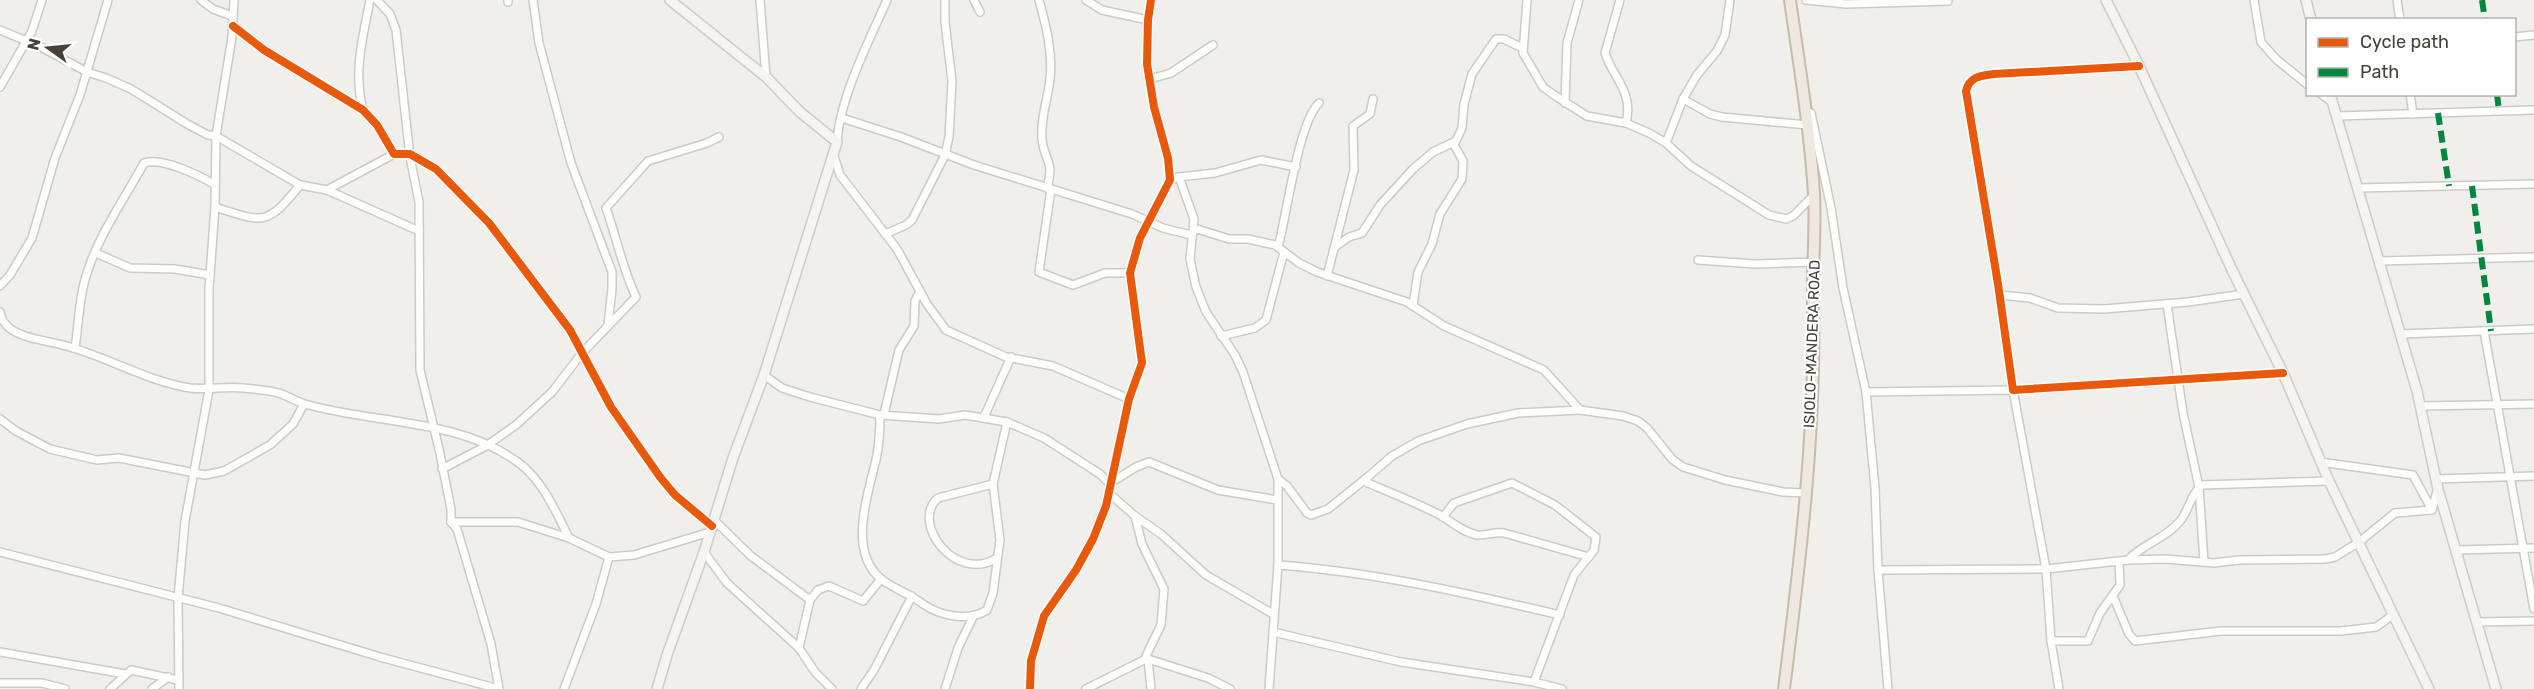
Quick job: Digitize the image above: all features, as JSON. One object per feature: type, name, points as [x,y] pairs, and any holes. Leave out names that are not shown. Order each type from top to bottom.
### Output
[{"type":"highway","name":"ISIOLO-MANDERA ROAD","points":[[1784,689],[1796,587],[1814,381],[1814,195],[1808,125],[1790,0]]},
{"type":"main road","points":[[657,689],[704,552],[733,458],[764,375],[837,142],[800,112],[766,77],[670,0]]},
{"type":"main road","points":[[2106,0],[2283,373],[2320,462],[2429,689]]},
{"type":"main road","points":[[2306,0],[2310,18]]},
{"type":"main road","points":[[2331,98],[2401,334],[2437,484],[2496,689]]},
{"type":"street","points":[[0,87],[27,40],[42,0]]},
{"type":"street","points":[[0,286],[10,275],[32,238],[55,158],[87,72],[108,0]]},
{"type":"street","points":[[201,0],[213,9],[232,16]]},
{"type":"street","points":[[180,689],[178,680],[178,597],[183,536],[209,390],[210,275],[215,207],[216,136],[233,26],[234,0]]},
{"type":"street","points":[[363,110],[358,92],[358,68],[370,0]]},
{"type":"street","points":[[0,552],[178,597],[380,657],[499,689],[491,644],[457,529],[451,522],[451,509],[420,370],[418,202],[394,21],[377,0]]},
{"type":"street","points":[[533,0],[539,43],[571,163],[612,272],[608,325]]},
{"type":"street","points":[[760,0],[766,77]]},
{"type":"street","points":[[837,142],[858,67],[887,0]]},
{"type":"street","points":[[885,234],[912,220],[945,155],[949,137],[952,81],[945,22],[945,0]]},
{"type":"street","points":[[974,0],[980,12]]},
{"type":"street","points":[[1040,0],[1052,66],[1043,109],[1042,129],[1044,149],[1050,160],[1052,171],[1039,272],[1073,285],[1104,273],[1130,273]]},
{"type":"street","points":[[1086,0],[1102,10],[1148,20]]},
{"type":"street","points":[[1030,689],[1030,661],[1044,616],[1076,570],[1093,539],[1110,494],[1129,399],[1142,363],[1130,273],[1135,251],[1148,220],[1170,180],[1168,158],[1154,107],[1147,64],[1151,0]]},
{"type":"street","points":[[1527,0],[1528,13],[1522,48],[1527,64],[1543,87],[1565,103],[1587,116],[1626,123],[1666,143],[1691,166],[1769,215],[1786,219],[1793,216],[1814,195]]},
{"type":"street","points":[[1565,103],[1567,43],[1579,0]]},
{"type":"street","points":[[1620,0],[1605,53],[1623,88],[1629,112],[1626,123]]},
{"type":"street","points":[[1666,143],[1683,99],[1697,75],[1717,51],[1725,35],[1731,0]]},
{"type":"street","points":[[1806,0],[1814,3],[1846,4],[1956,0]]},
{"type":"street","points":[[2254,0],[2261,42],[2276,59],[2306,84]]},
{"type":"street","points":[[2397,0],[2400,18]]},
{"type":"street","points":[[233,26],[264,50],[363,110],[377,125],[394,154]]},
{"type":"street","points":[[0,30],[27,40],[87,72],[131,89],[189,125],[208,135],[216,136],[300,185],[327,190],[419,231]]},
{"type":"street","points":[[2516,37],[2534,35]]},
{"type":"street","points":[[1335,247],[1349,237],[1362,233],[1380,205],[1413,169],[1433,152],[1456,141],[1462,128],[1462,114],[1468,83],[1496,39],[1504,39],[1522,48]]},
{"type":"street","points":[[1150,80],[1171,73],[1213,45]]},
{"type":"street","points":[[2059,689],[2051,641],[2046,569],[2013,390],[2000,295],[1968,102],[1968,84],[1977,76],[2139,66]]},
{"type":"street","points":[[1801,72],[1831,208],[1843,288],[1866,392],[1875,488],[1878,570],[1888,689]]},
{"type":"street","points":[[2410,96],[2413,114]]},
{"type":"street","points":[[1327,276],[1354,170],[1353,126],[1370,114],[1373,99]]},
{"type":"street","points":[[1683,99],[1710,114],[1722,117],[1808,125]]},
{"type":"street","points":[[1278,247],[1305,130],[1314,108],[1319,103]]},
{"type":"street","points":[[2336,116],[2534,110]]},
{"type":"street","points":[[842,118],[901,137],[945,155],[1192,234]]},
{"type":"street","points":[[442,469],[486,446],[516,425],[552,392],[582,353],[636,297],[624,272],[606,208],[648,162],[719,137]]},
{"type":"street","points":[[1413,305],[1416,279],[1432,244],[1440,214],[1463,175],[1463,161],[1453,143]]},
{"type":"street","points":[[327,190],[394,154],[410,154],[436,169],[489,223],[557,310],[611,407],[675,495],[810,600]]},
{"type":"street","points":[[834,156],[840,175],[897,249],[920,291],[946,330],[1011,357],[1053,366],[1129,399]]},
{"type":"street","points":[[1170,180],[1215,173],[1261,160],[1296,167]]},
{"type":"street","points":[[75,348],[81,298],[88,270],[144,163],[152,161],[192,172],[214,184]]},
{"type":"street","points":[[1179,177],[1191,210],[1190,259],[1196,287],[1206,312],[1243,372],[1278,479],[1278,565],[1269,689]]},
{"type":"street","points":[[2358,188],[2534,184]]},
{"type":"street","points":[[215,207],[251,217],[269,217],[300,185]]},
{"type":"street","points":[[1192,234],[1197,229],[1229,239],[1248,239],[1278,247],[1303,266],[1413,305],[1444,326],[1544,370],[1580,410]]},
{"type":"street","points":[[1221,336],[1255,328],[1266,321],[1284,252]]},
{"type":"street","points":[[96,253],[130,268],[175,269],[210,275]]},
{"type":"street","points":[[2380,261],[2534,257]]},
{"type":"street","points":[[1698,260],[1755,264],[1814,262]]},
{"type":"street","points":[[920,291],[915,302],[914,326],[899,350],[882,414],[876,458],[862,520],[866,553],[881,579],[943,614],[973,617],[987,610],[991,603],[1000,540],[993,484],[1007,422]]},
{"type":"street","points":[[2000,295],[2031,298],[2058,308],[2104,309],[2244,294]]},
{"type":"street","points":[[2167,304],[2178,380],[2199,487],[2204,562]]},
{"type":"street","points":[[0,312],[0,318],[6,325],[24,335],[75,348],[131,372],[188,387],[209,390],[247,388],[282,394],[304,404],[434,428],[486,446],[518,462],[533,477],[569,538]]},
{"type":"street","points":[[2401,334],[2534,329]]},
{"type":"street","points":[[2484,331],[2534,609]]},
{"type":"street","points":[[984,417],[1011,357]]},
{"type":"street","points":[[1866,392],[2013,390],[2283,373]]},
{"type":"street","points":[[764,375],[782,388],[810,398],[882,414],[939,419],[964,415],[1007,422],[1044,438],[1112,484]]},
{"type":"street","points":[[0,419],[16,431],[50,449],[97,460],[119,458],[206,475],[224,471],[270,444],[293,424],[304,404]]},
{"type":"street","points":[[2420,406],[2534,404]]},
{"type":"street","points":[[1278,479],[1287,486],[1307,513],[1311,514],[1328,509],[1392,456],[1418,441],[1451,429],[1518,413],[1580,410],[1623,416],[1638,421],[1647,428],[1672,459],[1683,467],[1725,480],[1782,492],[1804,493]]},
{"type":"street","points":[[1112,484],[1136,467],[1149,462],[1218,490],[1277,501]]},
{"type":"street","points":[[2320,462],[2413,475],[2432,510]]},
{"type":"street","points":[[2432,510],[2437,484],[2534,476]]},
{"type":"street","points":[[1363,481],[1476,534],[1504,533],[1589,557]]},
{"type":"street","points":[[2128,560],[2135,552],[2180,522],[2199,487],[2329,481]]},
{"type":"street","points":[[1443,517],[1454,503],[1512,483],[1555,505],[1596,537],[1596,545],[1574,575],[1534,682]]},
{"type":"street","points":[[993,484],[938,498],[933,502],[930,517],[935,538],[943,549],[960,562],[977,565],[997,558]]},
{"type":"street","points":[[1110,494],[1135,516],[1153,527],[1206,575],[1273,614]]},
{"type":"street","points":[[1878,570],[2046,569],[2128,560],[2166,559],[2204,562],[2325,558],[2335,556],[2360,542],[2395,513],[2432,510]]},
{"type":"street","points":[[1135,516],[1142,543],[1164,589],[1161,625],[1147,651],[1150,689]]},
{"type":"street","points":[[451,522],[518,522],[569,538],[609,557],[634,555],[712,526]]},
{"type":"street","points":[[2457,550],[2534,548]]},
{"type":"street","points":[[704,552],[727,583],[799,648],[814,672],[832,689]]},
{"type":"street","points":[[564,689],[596,604],[609,557]]},
{"type":"street","points":[[2051,641],[2088,641],[2100,613],[2120,585],[2119,562]]},
{"type":"street","points":[[1278,565],[1365,574],[1474,594],[1560,615]]},
{"type":"street","points":[[799,648],[810,600],[818,590],[829,586],[863,601],[881,579]]},
{"type":"street","points":[[861,689],[874,670],[912,596]]},
{"type":"street","points":[[2113,596],[2129,634],[2135,641],[2221,632],[2342,631],[2376,627],[2393,615]]},
{"type":"street","points":[[945,689],[958,648],[973,617]]},
{"type":"street","points":[[2476,622],[2534,621]]},
{"type":"street","points":[[1273,632],[1401,662],[1534,682],[1562,689]]},
{"type":"street","points":[[0,652],[124,674]]},
{"type":"street","points":[[1086,689],[1147,659],[1208,678],[1230,689]]},
{"type":"street","points":[[110,689],[131,670],[178,680]]},
{"type":"street","points":[[152,689],[168,677]]},
{"type":"street","points":[[0,683],[42,683],[65,689]]},
{"type":"marked path","points":[[2482,0],[2485,18]]},
{"type":"marked path","points":[[2497,96],[2499,111]]},
{"type":"marked path","points":[[2438,113],[2449,186]]},
{"type":"marked path","points":[[2472,186],[2491,331]]},
{"type":"cycle path","points":[[1030,689],[1031,661],[1044,616],[1076,570],[1093,539],[1106,506],[1129,399],[1142,363],[1130,273],[1140,238],[1170,180],[1168,158],[1154,107],[1147,64],[1151,0]]},
{"type":"cycle path","points":[[233,26],[264,50],[363,110],[377,125],[394,154],[410,154],[436,169],[489,223],[570,330],[611,407],[660,477],[675,495],[712,526]]},
{"type":"cycle path","points":[[2139,66],[1984,75],[1970,82],[1966,91],[2013,390],[2283,373]]}]
